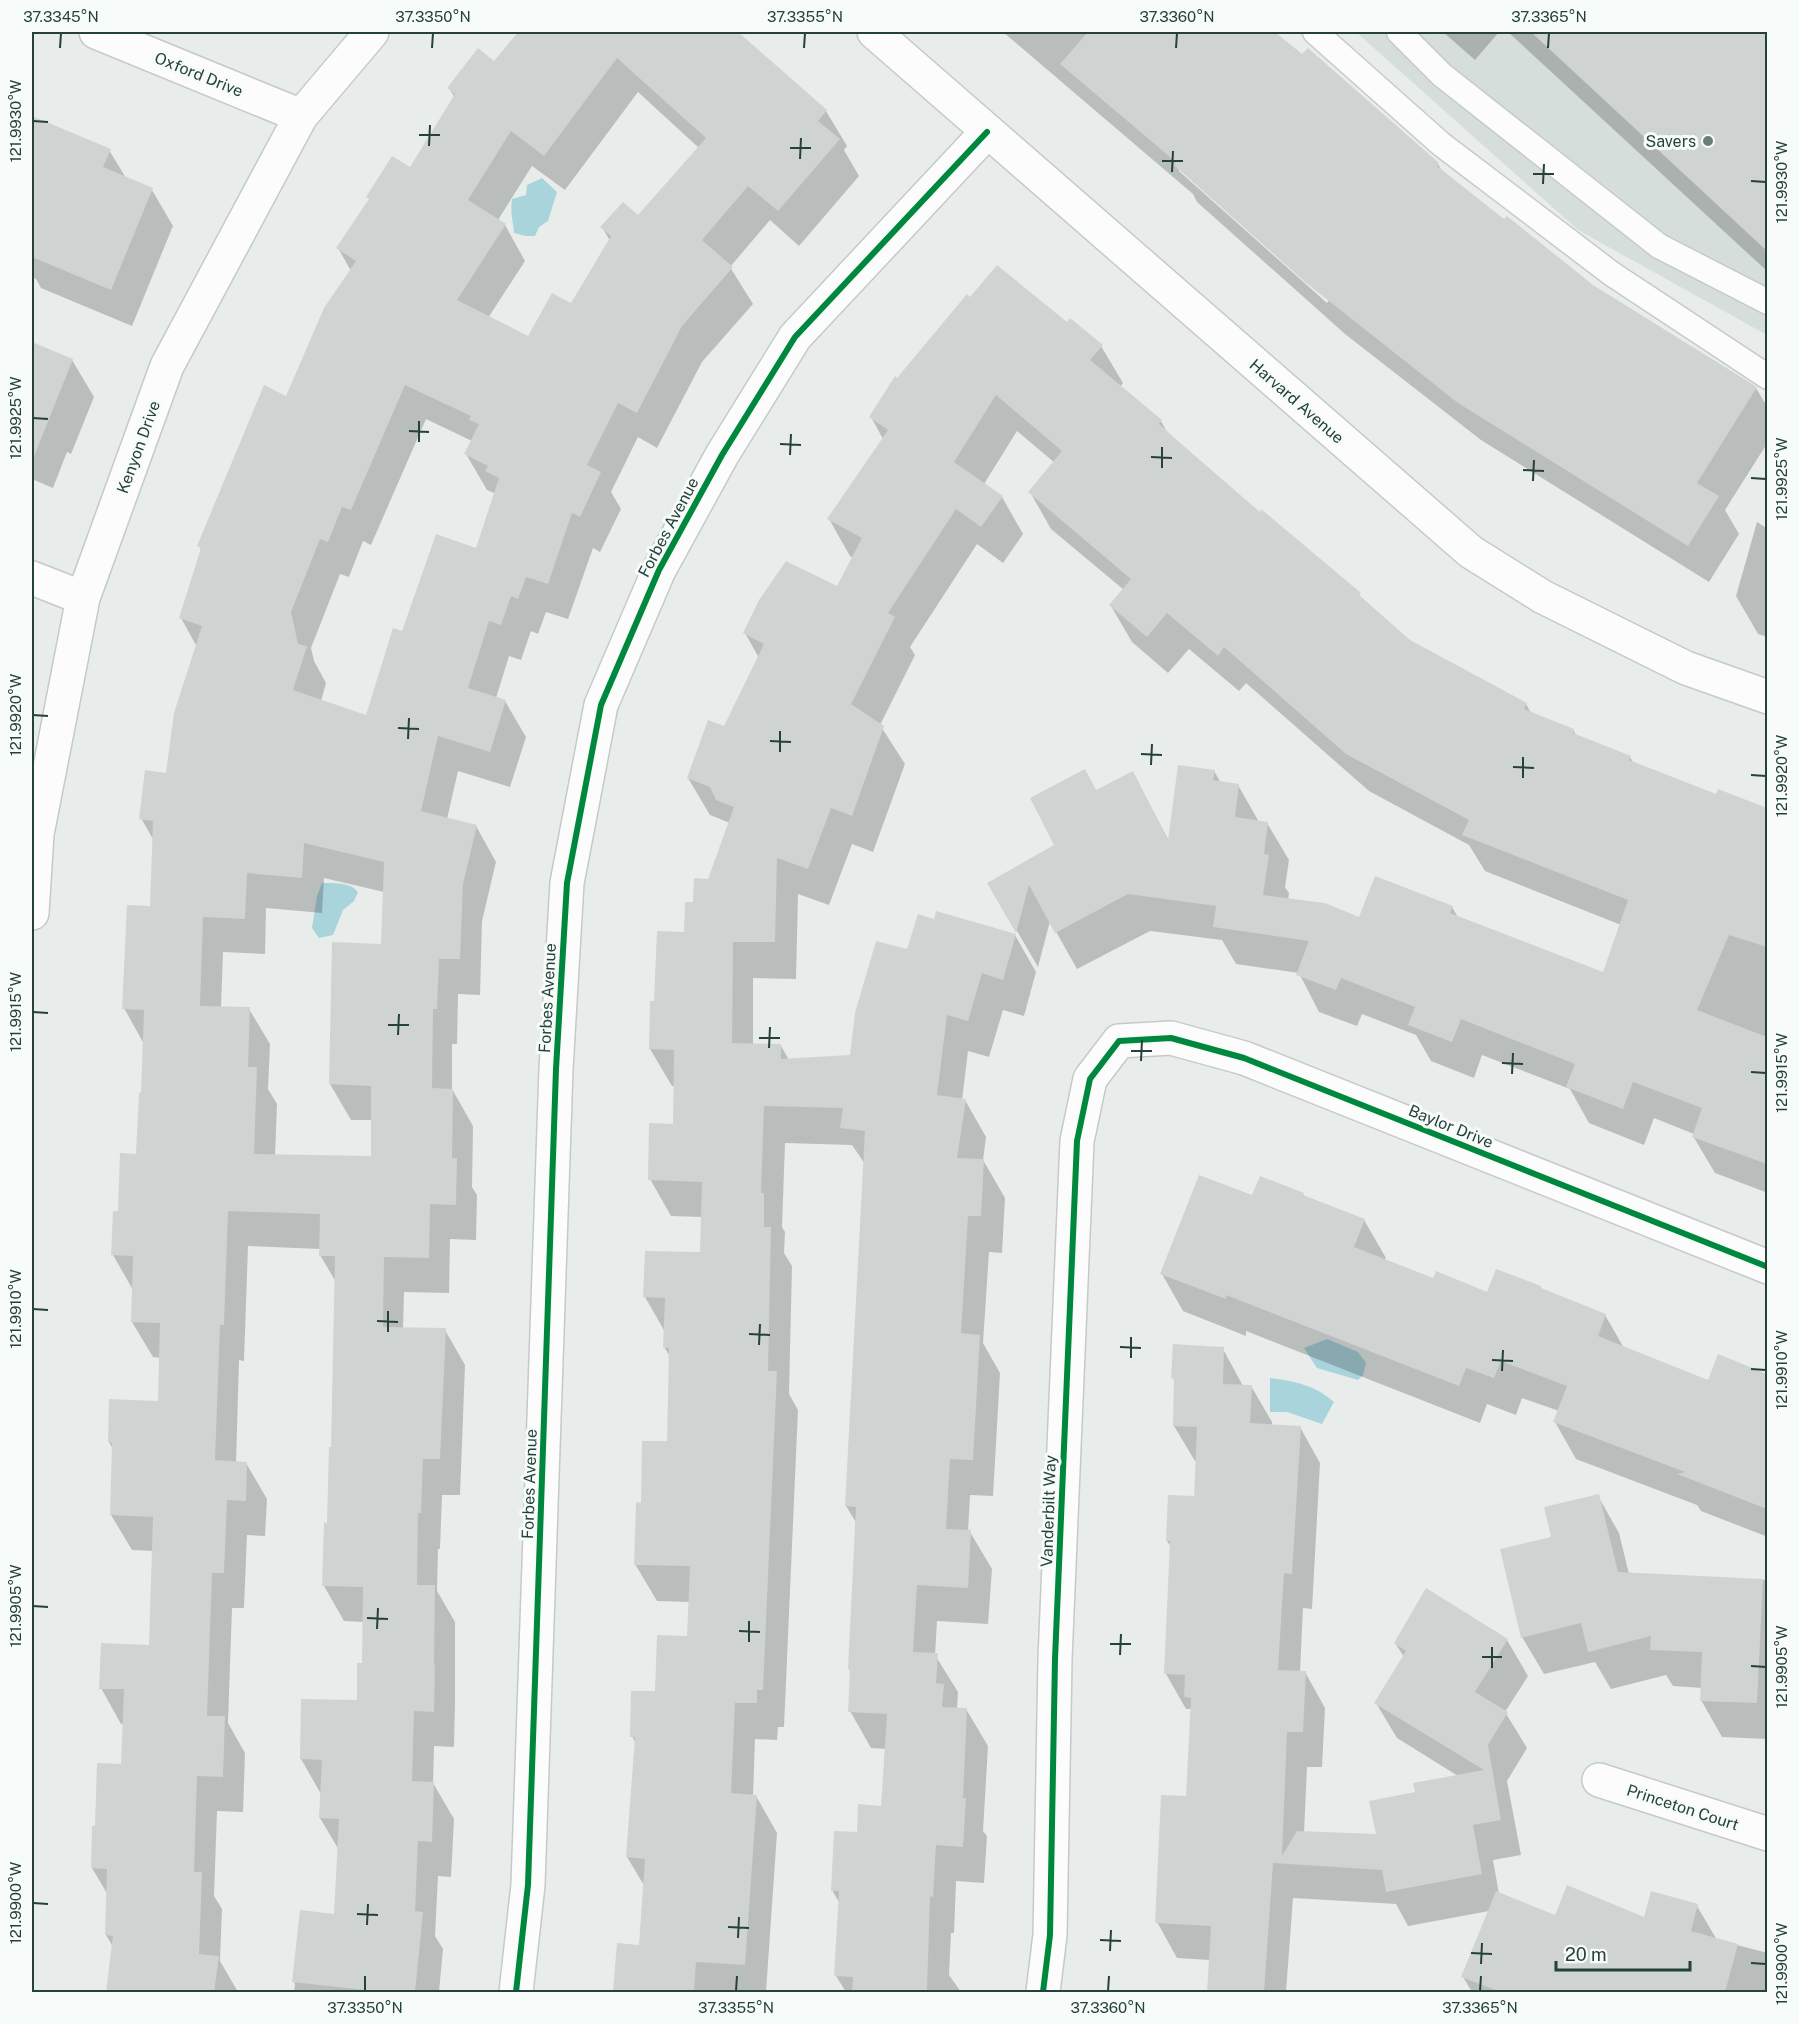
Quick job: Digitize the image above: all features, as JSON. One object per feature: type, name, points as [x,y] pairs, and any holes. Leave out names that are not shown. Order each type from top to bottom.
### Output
[{"type":"street","name":"Oxford Drive","points":[[96,32],[301,116]]},
{"type":"street","name":"Kenyon Drive","points":[[32,913],[38,834],[83,598],[167,366],[301,116],[372,32]]},
{"type":"street","name":"Harvard Avenue","points":[[874,32],[1471,552],[1543,597],[1686,668],[1767,697]]},
{"type":"street","name":"Forbes Avenue","points":[[516,1992],[528,1885],[556,1069],[567,883],[601,705],[659,570],[722,455],[795,337],[987,132]]},
{"type":"street","points":[[32,578],[83,598]]},
{"type":"street","name":"Baylor Drive","points":[[1119,1041],[1171,1038],[1244,1058],[1767,1267]]},
{"type":"street","name":"Vanderbilt Way","points":[[1043,1992],[1050,1935],[1055,1659],[1077,1141],[1090,1079],[1119,1041]]},
{"type":"street","name":"Princeton Court","points":[[1599,1780],[1767,1834]]},
{"type":"lane","points":[[1315,32],[1441,144],[1612,274],[1767,377]]},
{"type":"lane","points":[[1399,32],[1442,75],[1659,246],[1767,302]]},
{"type":"shaded area","points":[[1356,32],[1767,32],[1767,335],[1578,230]]},
{"type":"water","points":[[542,178],[557,192],[548,221],[539,227],[535,236],[514,233],[512,199],[526,195],[527,185]]},
{"type":"water","points":[[322,883],[347,885],[358,892],[354,901],[343,910],[333,935],[319,938],[312,928],[317,896]]},
{"type":"water","points":[[1327,1339],[1358,1352],[1366,1363],[1363,1375],[1358,1380],[1317,1368],[1304,1348]]},
{"type":"water","points":[[1270,1378],[1304,1385],[1334,1402],[1322,1424],[1287,1412],[1270,1412]]},
{"type":"building","points":[[518,32],[738,32],[827,110],[818,121],[840,139],[778,211],[748,186],[702,240],[733,267],[682,326],[637,413],[618,403],[587,465],[601,472],[580,517],[572,513],[548,584],[526,577],[518,599],[511,596],[501,625],[489,621],[468,688],[506,700],[490,752],[438,736],[421,811],[477,825],[463,884],[460,959],[439,959],[437,1009],[433,1009],[432,1088],[453,1089],[452,1158],[457,1158],[456,1205],[430,1204],[429,1258],[384,1257],[383,1327],[446,1328],[440,1459],[423,1459],[421,1513],[418,1513],[417,1585],[435,1585],[435,1665],[434,1712],[414,1711],[412,1781],[434,1782],[432,1842],[418,1841],[415,1911],[423,1912],[415,1992],[365,1992],[365,1990],[292,1982],[300,1910],[334,1914],[339,1819],[319,1818],[322,1760],[300,1759],[301,1699],[357,1700],[357,1663],[362,1663],[363,1587],[322,1586],[324,1522],[327,1523],[329,1447],[331,1447],[335,1256],[319,1256],[320,1214],[228,1211],[224,1325],[220,1325],[215,1460],[247,1462],[246,1501],[227,1500],[224,1573],[212,1573],[207,1716],[225,1716],[223,1777],[197,1776],[194,1872],[202,1872],[199,1954],[219,1956],[214,1992],[106,1992],[113,1936],[105,1935],[107,1869],[91,1868],[92,1826],[95,1826],[97,1763],[121,1764],[124,1689],[99,1689],[101,1643],[149,1645],[153,1517],[110,1515],[112,1443],[108,1442],[109,1399],[158,1401],[160,1323],[131,1322],[133,1256],[111,1255],[113,1211],[118,1211],[120,1153],[136,1154],[139,1092],[141,1093],[144,1010],[122,1009],[127,905],[150,906],[153,821],[139,819],[145,770],[166,773],[174,713],[202,626],[179,618],[201,548],[197,546],[264,385],[286,396],[324,308],[356,261],[336,248],[369,199],[366,197],[392,156],[410,167],[455,94],[447,88],[478,48],[494,61]],"holes":[[[617,58],[706,138],[638,215],[623,202],[600,227],[611,236],[571,303],[552,293],[528,336],[457,300],[506,224],[468,200],[511,131],[544,156]],[[405,385],[471,416],[469,420],[479,424],[464,454],[488,466],[485,471],[499,478],[476,548],[436,534],[402,631],[393,628],[366,715],[293,690],[307,646],[298,644],[291,612],[320,539],[328,542],[342,507],[351,510]],[[304,843],[384,862],[381,944],[332,942],[329,1084],[371,1086],[371,1156],[254,1154],[257,1067],[248,1067],[250,1007],[200,1006],[203,917],[245,919],[247,873],[302,878]]]},
{"type":"building","points":[[1088,32],[1275,32],[1302,54],[1308,48],[1439,163],[1437,166],[1504,219],[1507,216],[1593,285],[1757,387],[1697,483],[1719,496],[1688,546],[1458,403],[1305,282],[1174,165],[1176,162],[1060,64]]},
{"type":"building","name":"Savers","points":[[1531,32],[1767,32],[1767,251]]},
{"type":"building","points":[[32,116],[111,149],[103,167],[153,188],[111,290],[32,257]]},
{"type":"building","points":[[997,265],[1067,322],[1070,318],[1103,345],[1090,360],[1162,420],[1159,424],[1260,512],[1261,509],[1361,593],[1359,595],[1410,640],[1527,703],[1524,709],[1574,729],[1573,733],[1631,756],[1629,760],[1716,794],[1718,789],[1767,808],[1767,947],[1729,935],[1697,1010],[1767,1037],[1767,1164],[1692,1137],[1702,1108],[1633,1082],[1623,1109],[1566,1087],[1575,1064],[1461,1019],[1452,1042],[1408,1025],[1415,1007],[1341,978],[1336,990],[1296,975],[1309,941],[1213,927],[1216,906],[1128,894],[1055,933],[1029,885],[1016,933],[987,883],[1054,845],[1030,798],[1085,769],[1096,790],[1133,771],[1168,840],[1178,765],[1215,770],[1213,780],[1239,784],[1235,817],[1268,822],[1264,854],[1269,855],[1263,895],[1325,903],[1359,917],[1375,876],[1453,906],[1450,913],[1603,972],[1628,900],[1462,835],[1469,820],[1346,754],[1224,647],[1218,656],[1167,613],[1147,637],[1109,605],[1131,579],[1028,492],[1062,451],[996,395],[954,462],[1003,496],[981,527],[956,509],[888,613],[895,617],[851,704],[884,726],[852,816],[831,808],[808,869],[777,858],[775,942],[733,942],[732,1043],[781,1044],[781,1059],[850,1055],[855,1013],[876,941],[907,949],[918,914],[934,919],[936,911],[1016,934],[1003,980],[982,973],[968,1021],[947,1015],[937,1095],[966,1099],[957,1158],[984,1159],[981,1216],[968,1216],[961,1333],[980,1335],[973,1460],[950,1459],[946,1529],[971,1530],[968,1588],[917,1585],[913,1652],[938,1653],[936,1683],[944,1684],[942,1707],[967,1708],[963,1847],[936,1845],[933,1897],[930,1896],[927,1992],[852,1992],[853,1977],[834,1976],[839,1891],[831,1891],[834,1831],[857,1832],[858,1804],[881,1806],[887,1714],[848,1712],[856,1507],[845,1506],[865,1131],[840,1128],[843,1108],[764,1106],[761,1193],[764,1193],[764,1227],[771,1227],[768,1371],[777,1371],[763,1690],[757,1690],[757,1703],[735,1703],[731,1793],[757,1795],[745,1965],[696,1962],[694,1992],[613,1992],[617,1943],[639,1945],[645,1859],[626,1857],[635,1737],[630,1737],[631,1691],[655,1691],[657,1635],[687,1636],[690,1566],[634,1565],[636,1502],[641,1503],[642,1441],[667,1441],[669,1348],[663,1348],[665,1298],[643,1297],[645,1251],[700,1252],[702,1182],[648,1180],[649,1123],[673,1124],[674,1050],[649,1049],[650,1001],[654,1001],[657,931],[684,932],[685,902],[693,902],[694,878],[708,879],[734,807],[716,800],[710,787],[687,778],[708,720],[724,726],[764,644],[743,633],[759,600],[786,561],[837,586],[862,538],[827,519],[888,430],[869,417],[895,376],[897,378],[967,294],[970,297]]},
{"type":"building","points":[[32,342],[73,359],[33,459],[32,459]]},
{"type":"building","points":[[1199,1175],[1252,1195],[1260,1176],[1365,1219],[1354,1247],[1433,1278],[1436,1271],[1487,1292],[1496,1269],[1541,1286],[1541,1288],[1606,1314],[1598,1336],[1708,1380],[1718,1354],[1767,1374],[1767,1509],[1677,1474],[1685,1472],[1553,1422],[1567,1386],[1501,1361],[1494,1378],[1466,1368],[1459,1386],[1226,1295],[1226,1299],[1160,1274]]},
{"type":"building","points":[[1173,1344],[1224,1347],[1223,1384],[1252,1385],[1250,1423],[1301,1426],[1292,1574],[1284,1573],[1278,1670],[1306,1671],[1303,1732],[1287,1732],[1282,1856],[1297,1831],[1376,1834],[1369,1801],[1415,1792],[1413,1783],[1484,1770],[1374,1703],[1406,1651],[1394,1643],[1426,1588],[1508,1639],[1475,1692],[1508,1712],[1488,1745],[1501,1820],[1473,1825],[1482,1874],[1386,1892],[1382,1870],[1273,1863],[1264,1992],[1207,1992],[1211,1926],[1155,1923],[1161,1795],[1186,1796],[1191,1698],[1184,1697],[1185,1675],[1164,1674],[1170,1541],[1166,1541],[1168,1495],[1194,1496],[1197,1427],[1173,1426],[1174,1378],[1171,1378]]},
{"type":"building","points":[[1599,1494],[1618,1572],[1763,1579],[1757,1703],[1700,1701],[1702,1652],[1650,1650],[1651,1636],[1588,1652],[1581,1623],[1521,1638],[1500,1549],[1551,1537],[1544,1507]]},
{"type":"building","points":[[1567,1885],[1644,1917],[1651,1891],[1698,1904],[1691,1931],[1738,1944],[1725,1992],[1501,1992],[1461,1977],[1496,1891],[1555,1915]]},
{"type":"cycle path","points":[[516,1992],[528,1885],[556,1069],[567,883],[601,705],[659,570],[722,455],[795,337],[987,132]]},
{"type":"cycle path","points":[[1043,1992],[1050,1935],[1055,1659],[1077,1141],[1090,1079],[1119,1041],[1171,1038],[1244,1058],[1768,1267]]},
{"type":"place","name":"Savers","points":[[1708,141]]}]
